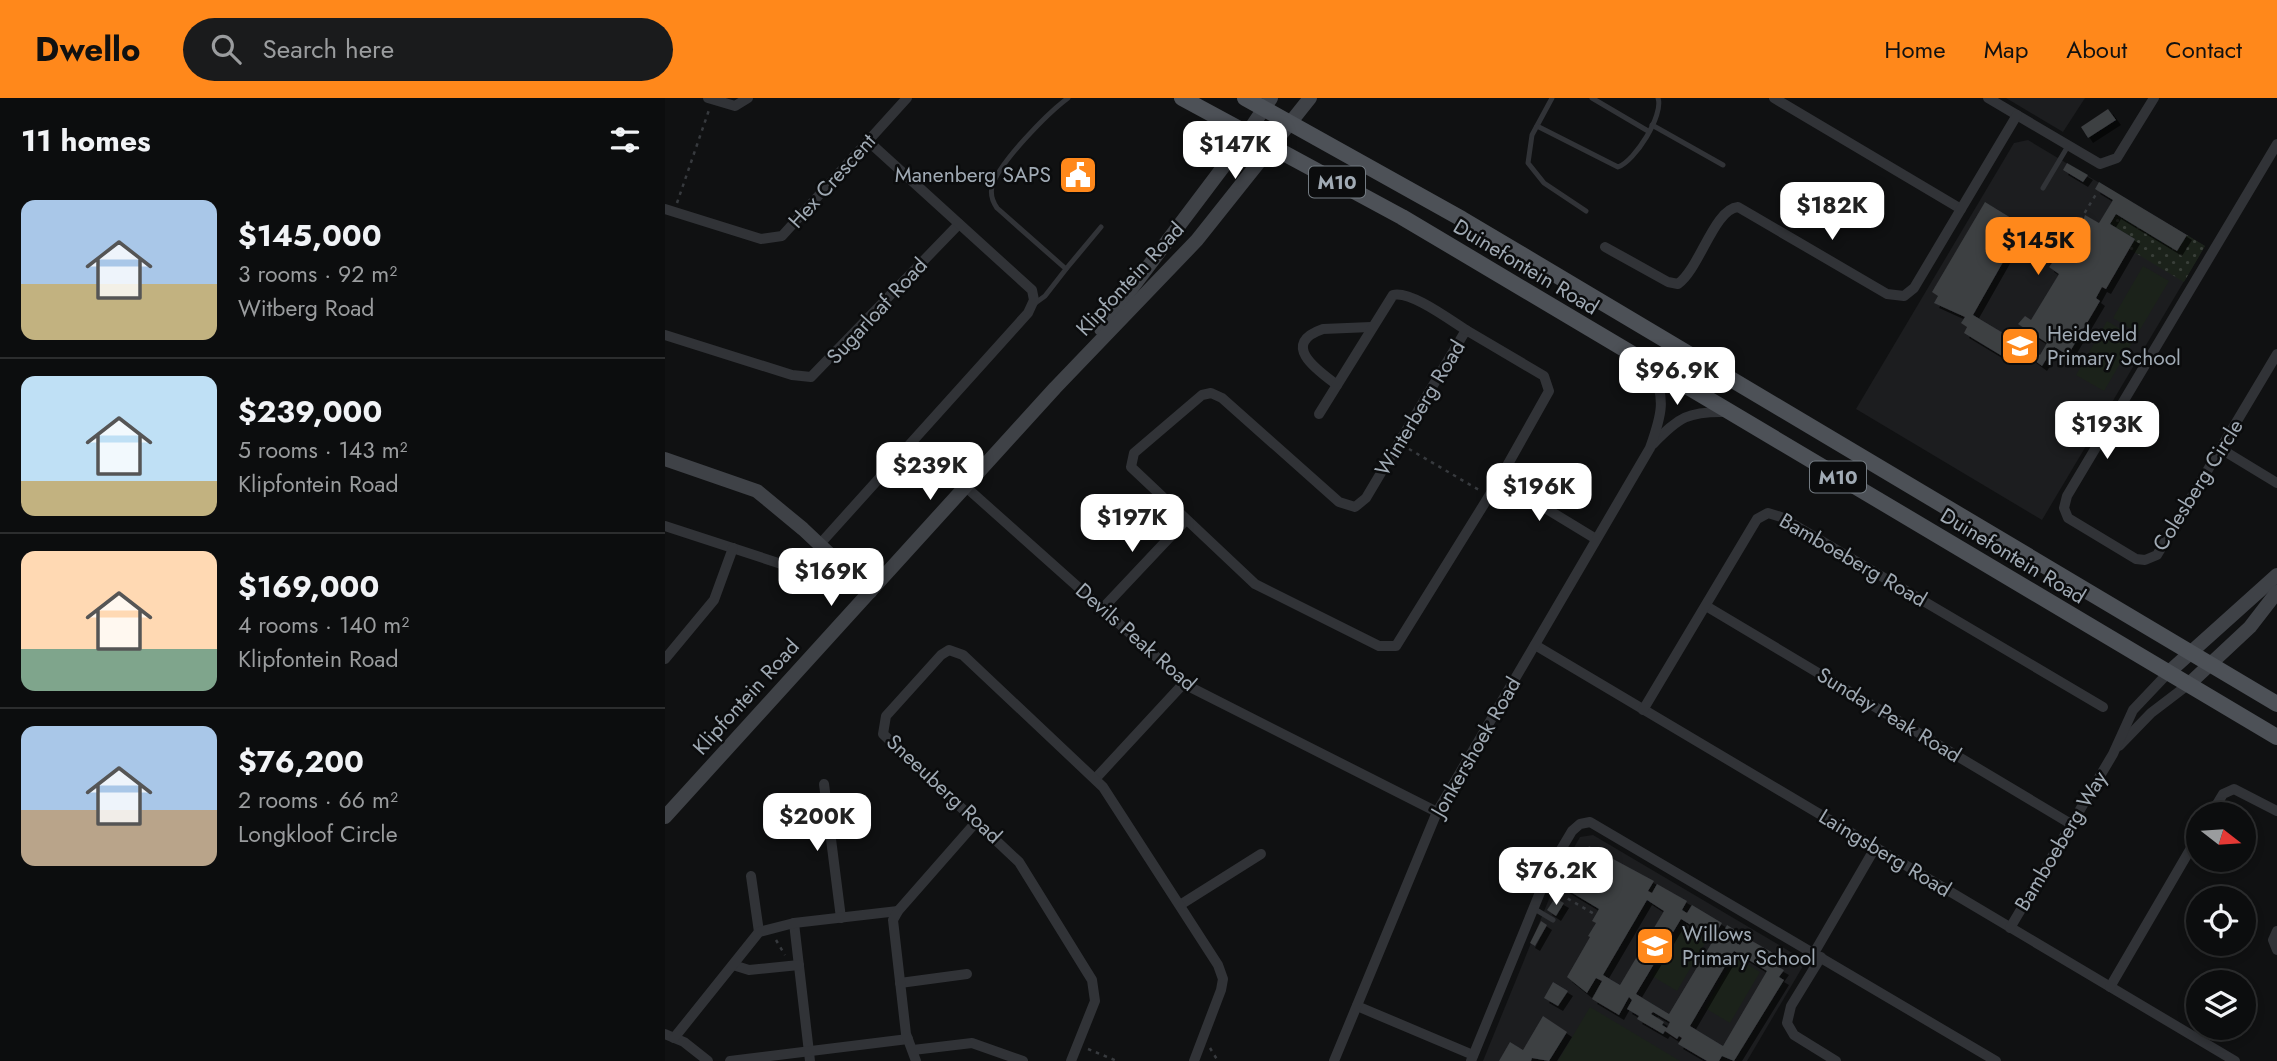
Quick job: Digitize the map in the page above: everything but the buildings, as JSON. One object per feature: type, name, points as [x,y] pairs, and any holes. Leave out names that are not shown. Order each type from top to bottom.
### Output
[{"type":"main road","name":"Duinefontein Road","points":[[1182,98],[1402,217],[2277,737]]},
{"type":"main road","name":"Duinefontein Road","points":[[1245,98],[1267,103],[1291,123],[1462,219],[2277,704]]},
{"type":"main road","name":"Klipfontein Road","points":[[665,817],[967,488],[1055,388],[1191,247],[1310,98]]},
{"type":"main road","name":"Klipfontein Road","points":[[1055,388],[1248,133],[1267,103]]},
{"type":"main road","points":[[665,459],[747,486],[770,501],[820,544],[870,592]]},
{"type":"main road","points":[[2169,672],[2277,575]]},
{"type":"main road","points":[[2189,684],[2250,627],[2277,592]]},
{"type":"street","points":[[709,102],[735,106],[748,98]]},
{"type":"street","name":"Hex Crescent","points":[[670,207],[761,239],[775,239],[789,229],[907,98]]},
{"type":"street","points":[[1774,98],[1961,209]]},
{"type":"street","points":[[1988,98],[2096,163],[2111,163],[2120,154],[2154,98]]},
{"type":"street","points":[[1605,247],[1668,282],[1678,284],[1689,274],[1723,216],[1738,207],[1887,294],[1899,297],[1914,288],[2017,115]]},
{"type":"street","points":[[820,544],[1033,305],[1032,290],[869,141]]},
{"type":"street","name":"Colesberg Circle","points":[[2277,144],[2067,496],[2065,512],[2071,520],[2132,558],[2150,559],[2160,552],[2277,354]]},
{"type":"street","name":"Sugarloaf Road","points":[[665,335],[792,375],[811,377],[959,223]]},
{"type":"street","points":[[1319,414],[1386,302],[1397,293],[1413,298],[1467,330]]},
{"type":"street","points":[[1337,385],[1307,361],[1303,350],[1305,343],[1315,332],[1323,329],[1371,327]]},
{"type":"street","name":"Winterberg Road","points":[[1467,330],[1544,376],[1549,386],[1546,399],[1499,480],[1401,641],[1390,648],[1379,646],[1266,592],[1137,475],[1131,460],[1133,453],[1202,395],[1211,393],[1221,398],[1339,502],[1355,506],[1366,498],[1467,330]]},
{"type":"street","name":"Jonkershoek Road","points":[[1333,1061],[1437,812],[1650,448],[1659,423],[1663,397],[1652,366]]},
{"type":"street","name":"Jonkershoek Road","points":[[1650,448],[1681,418],[1692,413],[1729,412]]},
{"type":"street","points":[[2221,449],[2277,483]]},
{"type":"street","points":[[1499,480],[1596,539]]},
{"type":"street","name":"Devils Peak Road","points":[[967,488],[1198,693],[1437,812]]},
{"type":"street","name":"Bamboeberg Road","points":[[1643,710],[1757,519],[1763,514],[1773,513],[2103,707]]},
{"type":"street","points":[[1103,608],[1185,521]]},
{"type":"street","points":[[665,526],[806,572]]},
{"type":"street","points":[[665,659],[715,600],[733,548]]},
{"type":"street","name":"Sunday Peak Road","points":[[1706,606],[2071,824]]},
{"type":"street","name":"Laingsberg Road","points":[[1535,645],[2235,1061]]},
{"type":"street","name":"Sneeuberg Road","points":[[1071,1061],[1095,1001],[1095,986],[1019,862],[887,740],[882,728],[886,716],[945,652],[953,650],[963,655],[1096,778],[1180,905],[1223,979],[1194,1061]]},
{"type":"street","name":"Bamboeberg Way","points":[[2010,928],[2113,754],[2133,710],[2169,672]]},
{"type":"street","points":[[1096,778],[1184,682]]},
{"type":"street","name":"Bamboeberg Way","points":[[2113,754],[2151,713],[2189,684]]},
{"type":"street","points":[[824,784],[841,918]]},
{"type":"street","points":[[2218,802],[2223,794],[2234,789],[2277,811]]},
{"type":"street","points":[[912,1050],[893,925],[898,911],[977,821]]},
{"type":"street","points":[[1357,1006],[1472,1058],[1550,868],[1572,831],[1580,824],[1590,822],[1996,1061]]},
{"type":"street","points":[[1836,1061],[1794,1035],[1787,1023],[1791,1006],[1875,848]]},
{"type":"street","points":[[1180,905],[1261,855]]},
{"type":"street","points":[[2110,987],[2186,857]]},
{"type":"street","points":[[751,876],[764,930]]},
{"type":"street","points":[[708,1061],[670,1036],[764,930],[793,923],[898,911]]},
{"type":"street","points":[[793,923],[795,966],[809,1057]]},
{"type":"street","points":[[2277,931],[2273,940],[2277,950]]},
{"type":"street","points":[[733,965],[748,970],[795,966]]},
{"type":"street","points":[[900,983],[967,974]]},
{"type":"street","points":[[730,1061],[912,1050],[972,1043],[1023,1061]]},
{"type":"lane","points":[[1066,269],[997,208],[992,196],[997,177],[1021,145],[1052,110],[1068,98]]},
{"type":"lane","points":[[1552,98],[1528,147],[1528,163],[1535,175],[1586,211]]},
{"type":"lane","points":[[1592,98],[1723,165]]},
{"type":"lane","points":[[1537,126],[1618,167],[1632,158],[1650,128],[1659,107],[1658,98]]},
{"type":"lane","points":[[2043,188],[2068,146]]},
{"type":"lane","points":[[1033,305],[1045,296],[1101,227]]},
{"type":"lane","points":[[1533,908],[1553,920]]},
{"type":"path","points":[[670,207],[709,102]]},
{"type":"path","points":[[2067,242],[2098,191]]},
{"type":"path","points":[[2078,210],[2084,213]]},
{"type":"path","points":[[1406,446],[1482,492]]},
{"type":"path","points":[[1550,888],[1596,915]]},
{"type":"path","points":[[764,930],[795,966]]},
{"type":"path","points":[[1208,1046],[1218,1061]]},
{"type":"path","points":[[1084,1048],[1117,1061]]},
{"type":"shaded area","points":[[2006,98],[2085,98],[2063,132]]},
{"type":"shaded area","name":"Heideveld Primary School","points":[[2028,140],[2205,246],[2042,520],[1856,409],[2014,143]]},
{"type":"shaded area","points":[[2116,214],[2177,251],[2187,235],[2205,246],[2184,282],[2129,249],[2135,239],[2110,224]]},
{"type":"shaded area","points":[[2143,266],[2169,281],[2138,333],[2113,318]]},
{"type":"shaded area","points":[[2107,321],[2135,338],[2104,391],[2076,375]]},
{"type":"shaded area","name":"Willows Primary School","points":[[1593,835],[1806,961],[1747,1061],[1483,1061],[1560,872],[1580,837]]},
{"type":"shaded area","points":[[1682,925],[1707,940],[1677,991],[1652,976]]},
{"type":"shaded area","points":[[1735,957],[1760,972],[1730,1023],[1705,1008]]},
{"type":"shaded area","points":[[1590,1007],[1680,1061],[1558,1061]]},
{"type":"place","name":"Manenberg SAPS","points":[[1078,175]]},
{"type":"place","name":"Heideveld Primary School","points":[[2020,346]]},
{"type":"place","name":"Willows Primary School","points":[[1655,946]]}]
